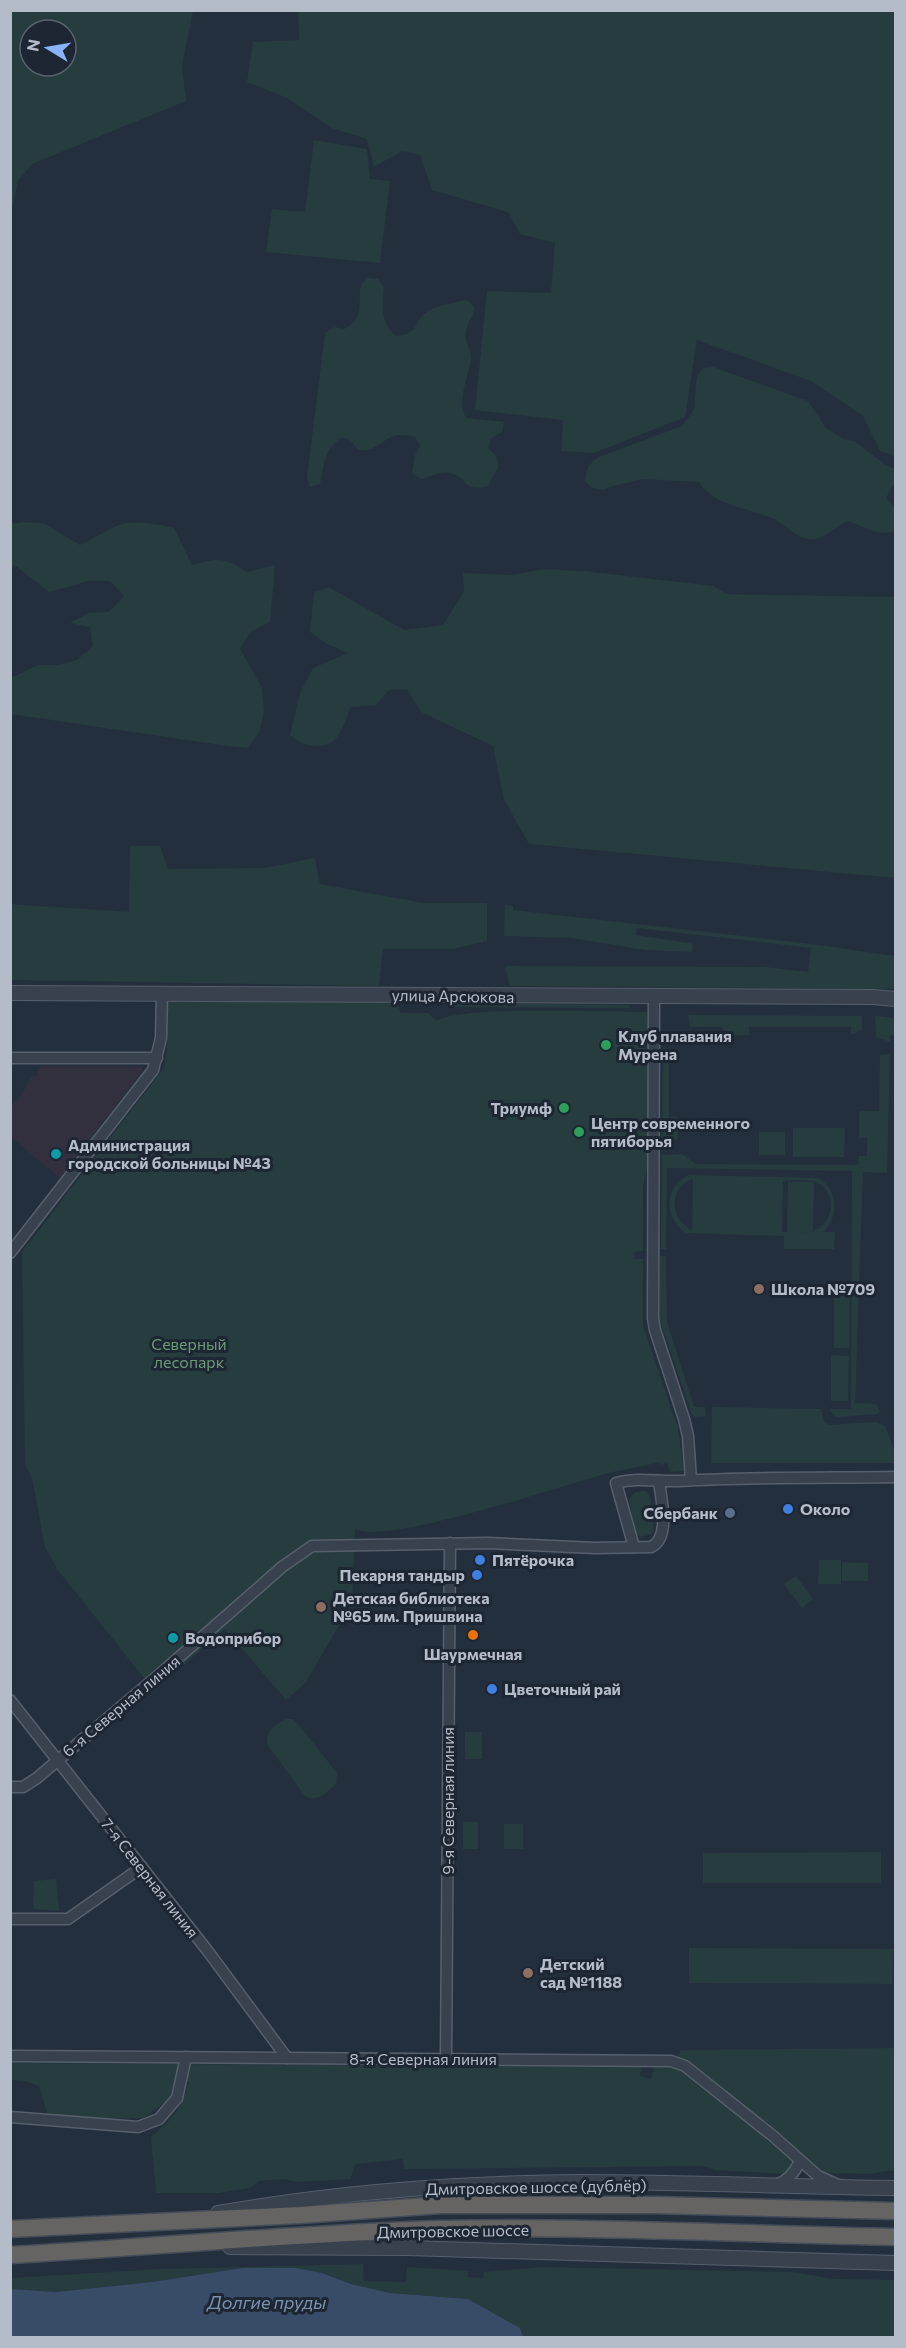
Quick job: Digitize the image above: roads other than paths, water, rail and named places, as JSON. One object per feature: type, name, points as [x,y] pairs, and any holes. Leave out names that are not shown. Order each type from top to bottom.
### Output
[{"type":"highway","name":"Дмитровское шоссе","points":[[10,2229],[464,2205],[654,2205],[896,2211]]},
{"type":"highway","name":"Дмитровское шоссе","points":[[10,2255],[442,2229],[896,2237]]},
{"type":"street","name":"улица Арсюкова","points":[[10,993],[872,997],[896,999]]},
{"type":"street","points":[[10,1253],[153,1070],[161,1038],[162,994]]},
{"type":"street","points":[[654,996],[653,1318],[688,1436],[691,1480]]},
{"type":"street","points":[[10,1058],[157,1058]]},
{"type":"street","points":[[634,1547],[616,1483],[634,1479],[659,1481],[896,1478]]},
{"type":"street","name":"6-я Северная линия","points":[[10,1786],[23,1786],[37,1778],[155,1679],[282,1567],[312,1546],[450,1543],[651,1547],[661,1539],[664,1532],[659,1481]]},
{"type":"street","name":"9-я Северная линия","points":[[446,2059],[450,1543]]},
{"type":"street","name":"7-я Северная линия","points":[[10,1700],[142,1867],[287,2058]]},
{"type":"street","points":[[10,1919],[68,1919],[142,1867]]},
{"type":"street","name":"8-я Северная линия","points":[[10,2056],[671,2061],[685,2066],[773,2136],[818,2176],[843,2187]]},
{"type":"street","points":[[10,2118],[138,2127],[159,2119],[177,2098],[186,2057]]},
{"type":"street","points":[[772,2186],[783,2183],[791,2176],[800,2161]]},
{"type":"street","name":"Дмитровское шоссе (дублёр)","points":[[178,2220],[287,2201],[490,2184],[582,2182],[896,2188]]},
{"type":"street","points":[[179,2245],[408,2248],[896,2263]]},
{"type":"water","name":"Долгие пруды","points":[[242,2268],[296,2268],[322,2273],[351,2284],[390,2293],[468,2299],[520,2328],[523,2337],[11,2337],[11,2289],[56,2292],[152,2282]]},
{"type":"place","name":"Клуб плавания Мурена","points":[[606,1045]]},
{"type":"place","name":"Триумф","points":[[564,1108]]},
{"type":"place","name":"Центр современного пятиборья","points":[[579,1132]]},
{"type":"place","name":"Администрация городской больницы №43","points":[[56,1154]]},
{"type":"place","name":"Школа №709","points":[[759,1289]]},
{"type":"place","name":"Около","points":[[788,1509]]},
{"type":"place","name":"Сбербанк","points":[[730,1513]]},
{"type":"place","name":"Пятёрочка","points":[[480,1560]]},
{"type":"place","name":"Пекарня тандыр","points":[[477,1575]]},
{"type":"place","name":"Детская библиотека №65 им. Пришвина","points":[[321,1607]]},
{"type":"place","name":"Шаурмечная","points":[[473,1635]]},
{"type":"place","name":"Водоприбор","points":[[173,1638]]},
{"type":"place","name":"Цветочный рай","points":[[492,1689]]},
{"type":"place","name":"Детский сад №1188","points":[[528,1973]]},
{"type":"park label","name":"Северный лесопарк","points":[[189,1353]]}]
